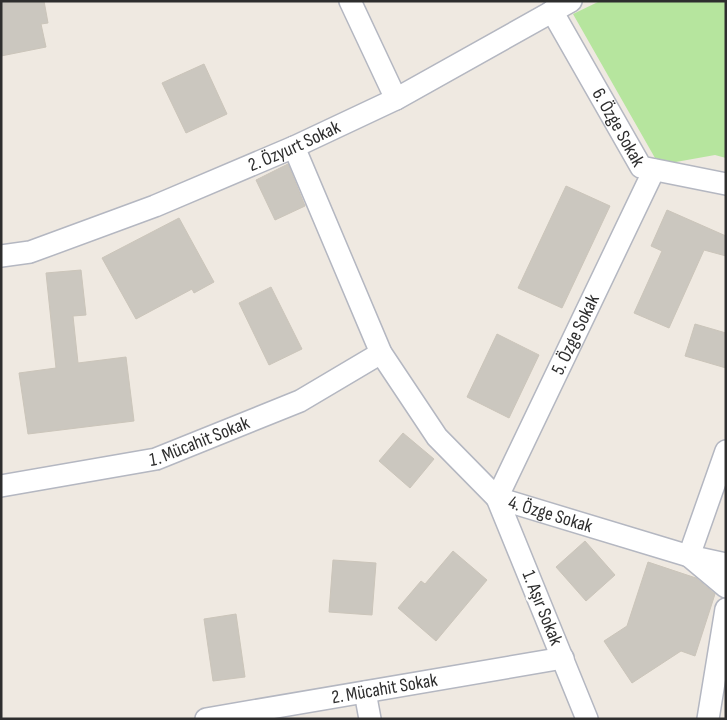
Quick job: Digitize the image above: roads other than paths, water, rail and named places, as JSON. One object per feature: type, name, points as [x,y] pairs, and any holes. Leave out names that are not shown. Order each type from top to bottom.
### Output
[{"type":"street","points":[[350,1],[396,99]]},
{"type":"street","name":"2. Özyurt Sokak","points":[[1,256],[30,252],[155,206],[294,147],[396,99],[571,1]]},
{"type":"street","name":"6. Özge Sokak","points":[[552,11],[641,167],[726,184]]},
{"type":"street","name":"4. Özge Sokak","points":[[294,147],[381,353],[436,438],[498,498],[689,556],[726,564]]},
{"type":"street","name":"5. Özge Sokak","points":[[498,498],[654,170]]},
{"type":"street","name":"1. Mücahit Sokak","points":[[1,486],[156,459],[300,401],[381,353]]},
{"type":"street","points":[[726,451],[689,556],[726,586]]},
{"type":"street","name":"1. Aşır Sokak","points":[[498,498],[587,719]]},
{"type":"street","points":[[708,719],[726,610]]},
{"type":"street","name":"2. Mücahit Sokak","points":[[206,719],[563,658]]},
{"type":"street","points":[[365,692],[370,719]]}]
